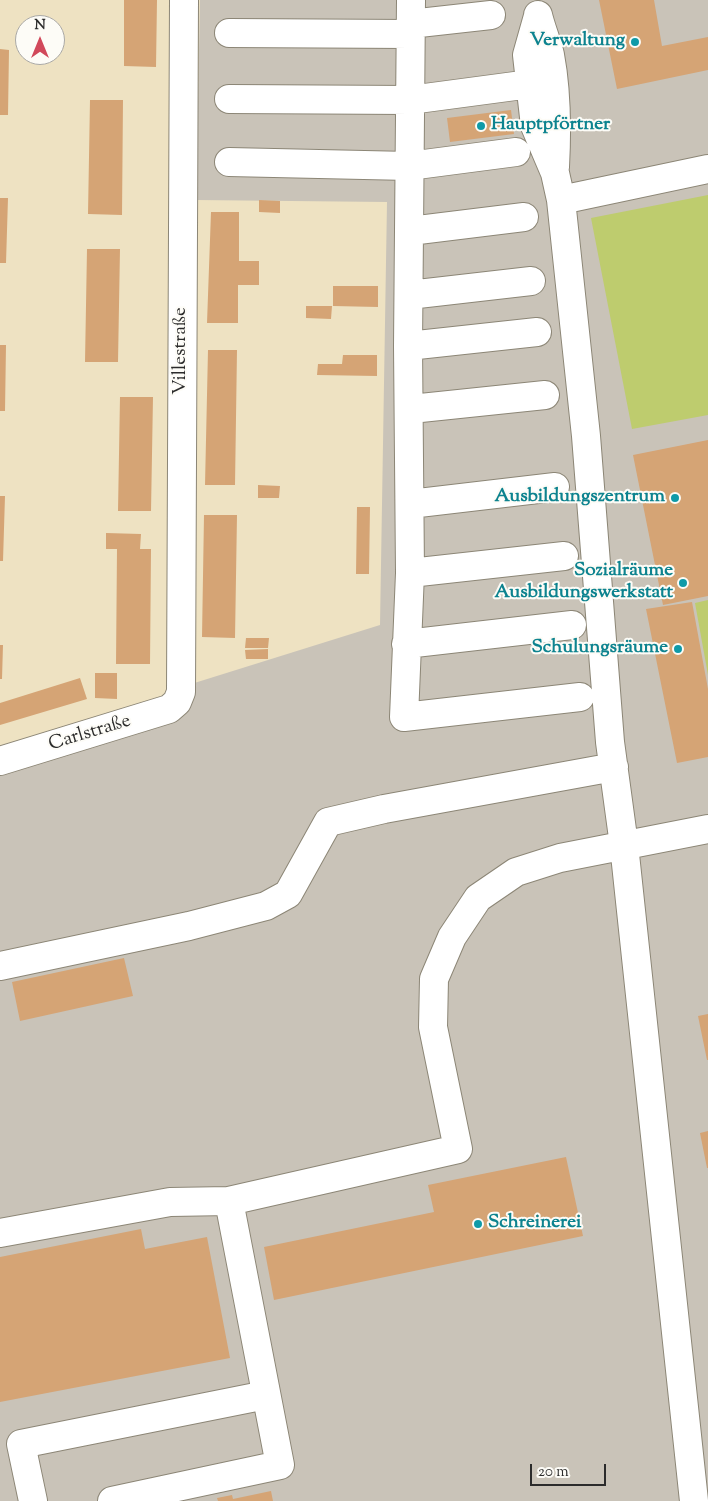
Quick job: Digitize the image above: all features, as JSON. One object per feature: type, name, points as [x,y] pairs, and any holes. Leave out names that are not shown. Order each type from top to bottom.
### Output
[{"type":"street","name":"Villestraße","points":[[177,702],[181,692],[184,0]]},
{"type":"street","points":[[537,8],[527,55],[530,84],[535,126],[555,173],[561,200],[586,436],[614,767],[694,1501]]},
{"type":"street","points":[[537,8],[550,55],[558,123],[555,173]]},
{"type":"street","points":[[229,33],[410,19],[491,15]]},
{"type":"street","points":[[410,19],[408,346],[411,409],[410,573],[404,716],[580,697]]},
{"type":"street","points":[[229,99],[410,100],[530,84]]},
{"type":"street","points":[[229,162],[409,166],[516,152]]},
{"type":"street","points":[[561,200],[708,169]]},
{"type":"street","points":[[410,231],[524,217]]},
{"type":"street","points":[[409,294],[531,281]]},
{"type":"street","points":[[408,346],[537,332]]},
{"type":"street","points":[[411,409],[545,395]]},
{"type":"street","points":[[410,504],[555,487]]},
{"type":"street","points":[[410,573],[564,556]]},
{"type":"street","points":[[406,644],[572,625]]},
{"type":"street","name":"Carlstraße","points":[[0,761],[169,709],[177,702]]},
{"type":"street","points":[[0,966],[189,926],[266,906],[288,894],[328,822],[384,809],[614,767]]},
{"type":"street","points":[[0,1233],[170,1202],[228,1201],[458,1149],[433,1027],[434,979],[452,937],[478,898],[516,872],[560,858],[708,830]]},
{"type":"street","points":[[112,1501],[280,1465],[228,1201]]},
{"type":"street","points":[[34,1501],[21,1444],[266,1395]]},
{"type":"shaded area","points":[[200,0],[708,0],[708,1501],[0,1501],[0,773],[188,685],[380,625],[387,202],[196,200]]},
{"type":"green space","points":[[708,195],[708,415],[632,429],[591,218]]},
{"type":"green space","points":[[708,600],[708,675],[695,603]]},
{"type":"building","points":[[124,0],[157,0],[156,67],[124,66]]},
{"type":"building","name":"Verwaltung","points":[[599,0],[654,0],[662,46],[708,37],[708,70],[617,89]]},
{"type":"building","points":[[0,49],[9,50],[8,115],[0,115]]},
{"type":"building","points":[[90,100],[123,100],[122,215],[88,214]]},
{"type":"building","name":"Hauptpförtner","points":[[511,110],[514,134],[450,142],[447,118]]},
{"type":"building","points":[[0,198],[8,198],[6,263],[0,263]]},
{"type":"building","points":[[259,200],[280,201],[280,213],[259,212]]},
{"type":"building","points":[[211,212],[239,212],[239,261],[259,261],[259,285],[238,285],[238,323],[207,323]]},
{"type":"building","points":[[87,249],[120,249],[118,362],[85,362]]},
{"type":"building","points":[[333,286],[378,286],[378,307],[333,306]]},
{"type":"building","points":[[306,306],[332,306],[331,319],[306,318]]},
{"type":"building","points":[[0,345],[6,345],[5,411],[0,411]]},
{"type":"building","points":[[208,350],[237,350],[235,485],[205,485]]},
{"type":"building","points":[[343,355],[377,355],[377,376],[317,375],[318,364],[342,364]]},
{"type":"building","points":[[120,397],[153,397],[151,511],[118,511]]},
{"type":"building","name":"Ausbildungszentrum","points":[[708,440],[708,596],[663,605],[633,455]]},
{"type":"building","points":[[258,485],[280,486],[279,498],[258,498]]},
{"type":"building","points":[[0,496],[5,496],[3,561],[0,561]]},
{"type":"building","points":[[357,507],[370,507],[369,574],[356,574]]},
{"type":"building","points":[[204,515],[237,515],[235,638],[202,637]]},
{"type":"building","points":[[106,533],[141,534],[140,549],[151,549],[150,664],[116,664],[117,549],[106,549]]},
{"type":"building","name":"Schulungsräume","points":[[692,602],[708,689],[708,757],[677,763],[646,609]]},
{"type":"building","points":[[246,638],[269,638],[268,648],[245,648]]},
{"type":"building","points":[[0,645],[3,645],[2,679],[0,679]]},
{"type":"building","points":[[268,649],[268,659],[246,659],[245,650]]},
{"type":"building","points":[[95,673],[117,673],[117,699],[95,698]]},
{"type":"building","points":[[80,678],[87,699],[0,725],[0,703]]},
{"type":"building","points":[[124,958],[133,996],[20,1021],[12,982]]},
{"type":"building","points":[[708,1014],[708,1060],[707,1060],[698,1016]]},
{"type":"building","points":[[708,1131],[708,1168],[707,1168],[700,1133]]},
{"type":"building","name":"Schreinerei","points":[[566,1157],[583,1236],[274,1300],[264,1247],[434,1212],[428,1185]]},
{"type":"building","points":[[141,1229],[145,1249],[207,1237],[230,1358],[0,1402],[0,1257]]},
{"type":"building","points":[[271,1491],[273,1501],[218,1501],[217,1498],[232,1495],[233,1499]]},
{"type":"place","name":"Verwaltung","points":[[635,42]]},
{"type":"place","name":"Hauptpförtner","points":[[481,126]]},
{"type":"place","name":"Ausbildungszentrum","points":[[675,498]]},
{"type":"place","name":"Sozialräume Ausbildungswerkstatt","points":[[683,583]]},
{"type":"place","name":"Schulungsräume","points":[[678,649]]},
{"type":"place","name":"Schreinerei","points":[[478,1224]]}]
